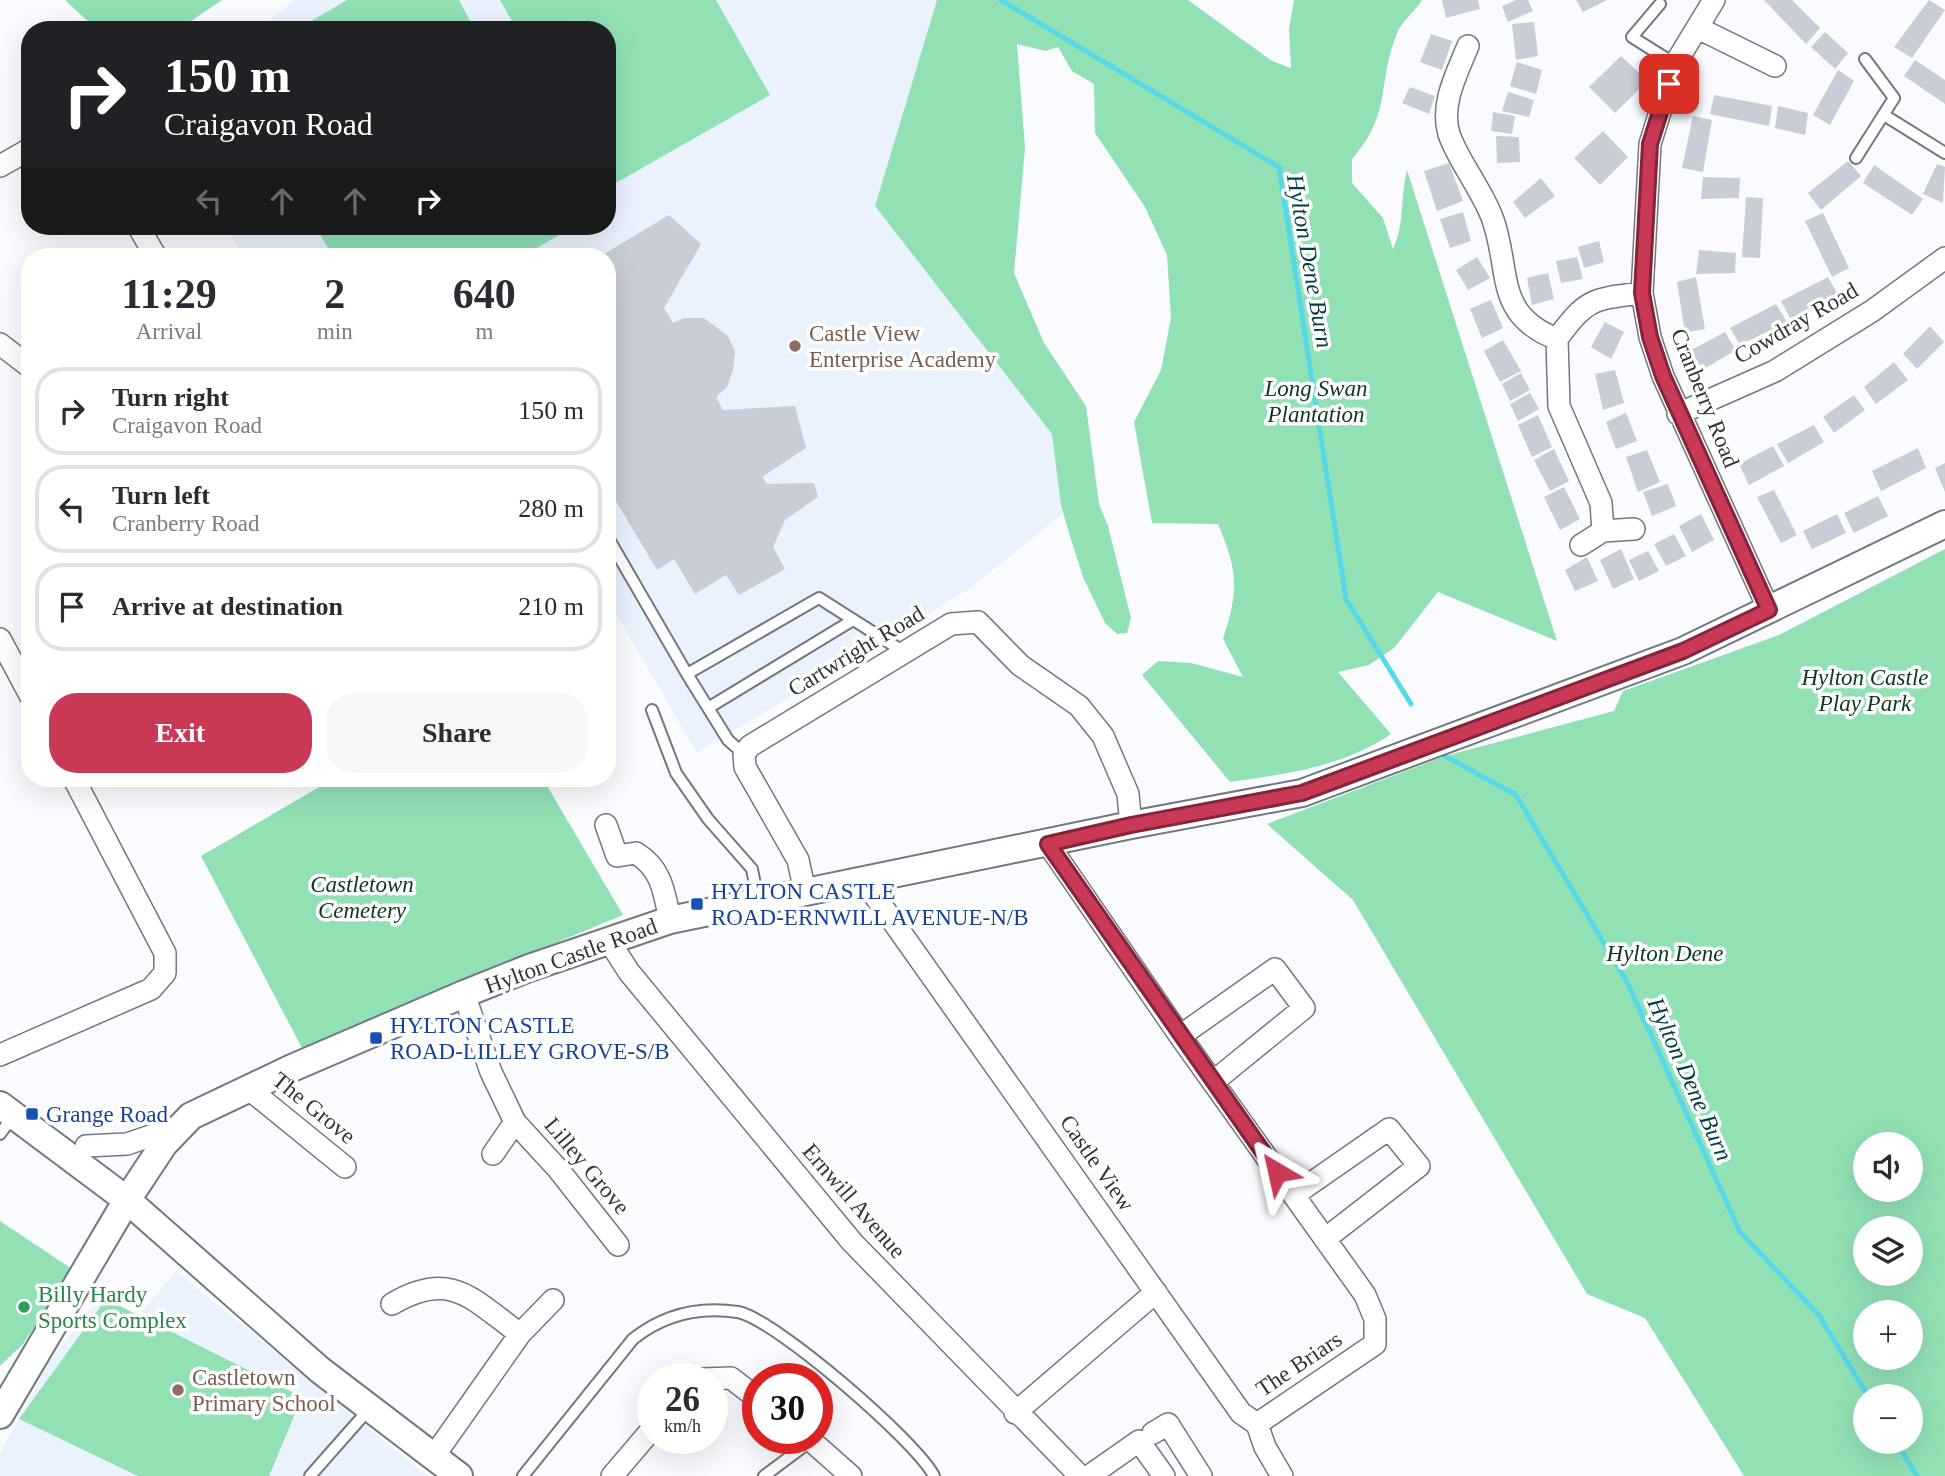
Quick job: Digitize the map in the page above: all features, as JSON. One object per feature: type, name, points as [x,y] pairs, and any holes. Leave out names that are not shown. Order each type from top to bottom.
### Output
[{"type":"street","name":"Cranberry Road","points":[[1714,0],[1675,64],[1650,144],[1642,293],[1650,337],[1678,414],[1769,610]]},
{"type":"street","points":[[1698,28],[1775,66]]},
{"type":"street","points":[[1468,46],[1447,99],[1449,133],[1494,221],[1512,302],[1534,330],[1557,339]]},
{"type":"street","points":[[0,166],[21,154]]},
{"type":"street","name":"Cowdray Road","points":[[1678,414],[1774,371],[1872,311],[1939,262],[1945,244]]},
{"type":"street","points":[[1603,531],[1601,503],[1559,406],[1557,339],[1573,317],[1596,298],[1642,293]]},
{"type":"street","points":[[0,344],[21,360]]},
{"type":"street","name":"Hylton Castle Road","points":[[0,1415],[127,1199],[177,1127],[191,1116],[464,994],[529,968],[670,920],[865,882],[1131,825],[1302,793],[1683,651],[1945,524]]},
{"type":"street","points":[[1581,545],[1603,531],[1634,529]]},
{"type":"street","name":"Cartwright Road","points":[[744,754],[750,746],[951,624],[978,622],[1020,665],[1079,706],[1103,736],[1128,794],[1131,825]]},
{"type":"street","points":[[0,639],[21,678]]},
{"type":"street","points":[[744,754],[745,767],[799,860],[805,892]]},
{"type":"street","points":[[0,1055],[151,989],[165,973],[165,953],[78,787]]},
{"type":"street","points":[[606,825],[617,856],[636,853],[651,862],[661,879],[670,920]]},
{"type":"street","name":"The Briars","points":[[1048,844],[1180,1036],[1365,1295],[1376,1319],[1374,1344],[1256,1424]]},
{"type":"street","name":"Castle View","points":[[865,882],[1241,1413],[1256,1424],[1265,1447],[1282,1476]]},
{"type":"street","name":"Ernwill Avenue","points":[[610,941],[629,972],[843,1231],[1015,1413],[1080,1476]]},
{"type":"street","points":[[1180,1036],[1275,969],[1304,1008],[1213,1082]]},
{"type":"street","name":"Lilley Grove","points":[[464,994],[491,1072],[515,1122],[558,1169],[618,1245]]},
{"type":"street","name":"The Grove","points":[[250,1089],[345,1167]]},
{"type":"street","points":[[4,1118],[127,1199],[320,1370],[459,1476]]},
{"type":"street","name":"Lilley Grove","points":[[493,1154],[515,1122]]},
{"type":"street","name":"Hylton Castle Road","points":[[86,1146],[127,1144],[177,1127]]},
{"type":"street","points":[[1294,1195],[1390,1129],[1419,1166],[1325,1239]]},
{"type":"street","points":[[392,1304],[414,1291],[450,1287],[520,1334]]},
{"type":"street","points":[[1015,1413],[1156,1292]]},
{"type":"street","points":[[434,1456],[520,1334],[554,1300]]},
{"type":"street","points":[[1153,1433],[1168,1424],[1201,1476]]},
{"type":"street","points":[[1089,1476],[1139,1441],[1164,1476]]},
{"type":"street","points":[[612,1476],[637,1447]]},
{"type":"street","points":[[825,1454],[851,1476]]},
{"type":"lane","points":[[1660,4],[1632,37],[1675,64]]},
{"type":"lane","points":[[1856,158],[1894,98],[1866,59]]},
{"type":"lane","points":[[1884,115],[1945,153]]},
{"type":"lane","points":[[616,552],[728,740],[744,754]]},
{"type":"lane","points":[[687,674],[819,598],[904,652]]},
{"type":"lane","points":[[708,708],[853,620]]},
{"type":"lane","points":[[652,710],[676,773],[708,819],[752,869],[758,901]]},
{"type":"lane","points":[[523,1476],[633,1339],[651,1325],[687,1311],[739,1312],[761,1322],[854,1392],[919,1456],[934,1476]]},
{"type":"lane","points":[[310,1476],[370,1408]]},
{"type":"lane","points":[[764,1476],[792,1454]]},
{"type":"shaded area","name":"Castle View Enterprise Academy","points":[[295,0],[937,0],[875,206],[1094,488],[969,589],[697,753],[616,614],[616,248],[238,248],[231,235],[616,235],[616,21],[268,21]]},
{"type":"shaded area","name":"Castletown Primary School","points":[[176,1271],[427,1476],[0,1476],[0,1454],[50,1361],[101,1295],[134,1321]]},
{"type":"green space","points":[[65,0],[222,0],[191,21],[87,21]]},
{"type":"green space","points":[[347,0],[459,0],[470,21],[311,21]]},
{"type":"green space","points":[[500,0],[716,0],[770,95],[616,183],[616,21],[512,21]]},
{"type":"green space","name":"Long Swan Plantation","points":[[937,0],[1188,0],[1272,61],[1291,68],[1289,29],[1294,0],[1422,0],[1401,26],[1392,47],[1374,126],[1352,159],[1352,183],[1383,218],[1393,249],[1401,220],[1407,170],[1557,641],[1438,592],[1394,648],[1369,665],[1338,672],[1391,734],[1334,762],[1230,782],[1142,675],[1158,661],[1191,663],[1243,677],[1223,639],[1232,607],[1234,581],[1233,568],[1218,524],[1152,523],[1134,422],[1161,370],[1171,318],[1167,255],[1145,207],[1095,133],[1094,84],[1072,71],[1058,47],[1046,51],[1017,44],[1025,148],[1014,273],[1044,343],[1086,406],[1099,504],[1108,526],[1131,618],[1127,633],[1117,634],[1105,623],[1083,577],[1061,505],[1052,434],[875,206]]},
{"type":"green space","points":[[320,235],[559,235],[537,248],[328,248]]},
{"type":"green space","name":"Hylton Dene","points":[[1945,549],[1945,1476],[1744,1476],[1645,1318],[1587,1294],[1353,900],[1267,824],[1445,756],[1614,711],[1623,691],[1779,635]]},
{"type":"green space","name":"Castletown Cemetery","points":[[319,787],[548,787],[623,915],[302,1048],[201,856]]},
{"type":"green space","name":"Billy Hardy Sports Complex","points":[[0,1221],[72,1269],[23,1344],[0,1366]]},
{"type":"green space","name":"Castletown Primary School","points":[[106,1299],[302,1397],[269,1476],[138,1476],[19,1419]]},
{"type":"building","points":[[1442,0],[1478,0],[1480,9],[1446,18]]},
{"type":"building","points":[[1516,0],[1528,0],[1533,11],[1508,22],[1502,6]]},
{"type":"building","points":[[1576,0],[1607,0],[1583,12]]},
{"type":"building","points":[[1764,0],[1792,0],[1820,28],[1806,44]]},
{"type":"building","points":[[1929,0],[1945,10],[1912,58],[1894,47]]},
{"type":"building","points":[[1534,22],[1538,56],[1516,60],[1512,24]]},
{"type":"building","points":[[1825,32],[1848,53],[1835,69],[1811,47]]},
{"type":"building","points":[[1431,34],[1452,41],[1442,70],[1420,62]]},
{"type":"building","points":[[1621,56],[1648,81],[1615,113],[1589,87]]},
{"type":"building","points":[[1915,60],[1945,80],[1945,104],[1904,76]]},
{"type":"building","points":[[1517,62],[1542,70],[1536,94],[1510,86]]},
{"type":"building","points":[[1838,70],[1854,81],[1830,125],[1813,115]]},
{"type":"building","points":[[1410,87],[1435,96],[1429,114],[1402,103]]},
{"type":"building","points":[[1508,92],[1534,100],[1529,117],[1502,111]]},
{"type":"building","points":[[1714,95],[1772,106],[1769,126],[1710,114]]},
{"type":"building","points":[[1778,106],[1808,113],[1805,135],[1775,128]]},
{"type":"building","points":[[1493,112],[1515,116],[1512,134],[1491,131]]},
{"type":"building","points":[[1693,116],[1712,120],[1703,172],[1682,168]]},
{"type":"building","points":[[1603,131],[1628,157],[1600,185],[1574,158]]},
{"type":"building","points":[[1496,136],[1519,137],[1520,162],[1497,163]]},
{"type":"building","points":[[1848,161],[1861,176],[1821,210],[1808,193]]},
{"type":"building","points":[[1449,163],[1463,201],[1437,211],[1424,171]]},
{"type":"building","points":[[1937,164],[1945,167],[1943,203],[1923,194]]},
{"type":"building","points":[[1874,165],[1923,199],[1912,215],[1863,183]]},
{"type":"building","points":[[1703,177],[1740,178],[1739,198],[1701,199]]},
{"type":"building","points":[[1541,178],[1555,196],[1525,218],[1513,202]]},
{"type":"building","points":[[1746,197],[1763,198],[1760,258],[1742,257]]},
{"type":"building","points":[[1463,212],[1471,241],[1450,248],[1440,219]]},
{"type":"building","points":[[1823,213],[1849,268],[1832,277],[1805,221]]},
{"type":"building","points":[[669,215],[701,244],[664,308],[673,323],[684,318],[704,318],[728,336],[735,352],[727,387],[716,397],[723,410],[795,406],[806,448],[762,477],[767,484],[814,483],[818,497],[785,520],[773,547],[785,569],[739,595],[726,575],[695,594],[674,559],[657,570],[616,501],[614,248]]},
{"type":"building","points":[[1599,241],[1604,262],[1584,268],[1578,247]]},
{"type":"building","points":[[1699,250],[1736,253],[1735,273],[1696,274]]},
{"type":"building","points":[[1477,257],[1490,278],[1468,290],[1456,270]]},
{"type":"building","points":[[1577,257],[1583,279],[1561,283],[1556,261]]},
{"type":"building","points":[[1548,273],[1554,299],[1532,305],[1527,278]]},
{"type":"building","points":[[1696,277],[1705,329],[1685,333],[1677,282]]},
{"type":"building","points":[[1828,277],[1838,295],[1791,320],[1781,301]]},
{"type":"building","points":[[1491,300],[1503,328],[1482,338],[1470,309]]},
{"type":"building","points":[[1776,304],[1787,322],[1740,345],[1730,328]]},
{"type":"building","points":[[1605,322],[1624,332],[1611,359],[1591,347]]},
{"type":"building","points":[[1930,326],[1944,342],[1917,369],[1903,354]]},
{"type":"building","points":[[1725,332],[1736,350],[1702,370],[1691,350]]},
{"type":"building","points":[[1503,340],[1521,371],[1500,382],[1484,351]]},
{"type":"building","points":[[1894,362],[1908,380],[1876,404],[1864,387]]},
{"type":"building","points":[[1615,370],[1624,403],[1603,410],[1595,374]]},
{"type":"building","points":[[1521,373],[1530,390],[1510,401],[1502,384]]},
{"type":"building","points":[[1530,393],[1539,409],[1518,421],[1510,404]]},
{"type":"building","points":[[1854,395],[1865,410],[1834,433],[1823,417]]},
{"type":"building","points":[[1626,413],[1637,441],[1616,449],[1606,422]]},
{"type":"building","points":[[1538,415],[1552,447],[1532,457],[1518,425]]},
{"type":"building","points":[[1814,425],[1824,442],[1788,463],[1777,444]]},
{"type":"building","points":[[1773,446],[1784,466],[1749,485],[1739,464]]},
{"type":"building","points":[[1918,448],[1926,468],[1881,491],[1872,471]]},
{"type":"building","points":[[1554,449],[1569,481],[1550,491],[1534,460]]},
{"type":"building","points":[[1647,450],[1660,482],[1638,492],[1626,457]]},
{"type":"building","points":[[1945,463],[1945,492],[1935,468]]},
{"type":"building","points":[[1668,484],[1676,506],[1652,516],[1643,492]]},
{"type":"building","points":[[1564,487],[1580,519],[1560,530],[1544,497]]},
{"type":"building","points":[[1774,490],[1797,535],[1781,543],[1757,497]]},
{"type":"building","points":[[1878,496],[1888,516],[1854,533],[1844,513]]},
{"type":"building","points":[[1701,514],[1714,540],[1692,552],[1679,526]]},
{"type":"building","points":[[1837,514],[1846,533],[1812,549],[1803,531]]},
{"type":"building","points":[[1674,534],[1686,556],[1666,566],[1654,544]]},
{"type":"building","points":[[1621,549],[1634,579],[1613,589],[1600,560]]},
{"type":"building","points":[[1648,551],[1659,571],[1639,581],[1629,560]]},
{"type":"building","points":[[1587,557],[1598,581],[1575,591],[1565,570]]},
{"type":"waterway","name":"Hylton Dene Burn","points":[[1001,0],[1279,167],[1346,599],[1411,704]]},
{"type":"waterway","name":"Hylton Dene Burn","points":[[1445,756],[1516,795],[1628,984],[1740,1232],[1818,1314],[1861,1384]]},
{"type":"waterway","name":"Hylton Dene Burn","points":[[1903,1454],[1917,1476]]},
{"type":"place","name":"Castle View Enterprise Academy","points":[[795,346]]},
{"type":"place","name":"HYLTON CASTLE ROAD-ERNWILL AVENUE-N/B","points":[[697,904]]},
{"type":"place","name":"HYLTON CASTLE ROAD-LILLEY GROVE-S/B","points":[[376,1038]]},
{"type":"place","name":"Grange Road","points":[[32,1114]]},
{"type":"place","name":"Billy Hardy Sports Complex","points":[[24,1307]]},
{"type":"place","name":"Castletown Primary School","points":[[178,1390]]},
{"type":"route","points":[[1277,1172],[1048,844],[1131,825],[1302,793],[1683,651],[1769,610],[1678,414],[1650,337],[1642,293],[1644,194],[1650,144],[1669,84]]},
{"type":"park label","name":"Hylton Castle Play Park","points":[[1865,690]]}]
